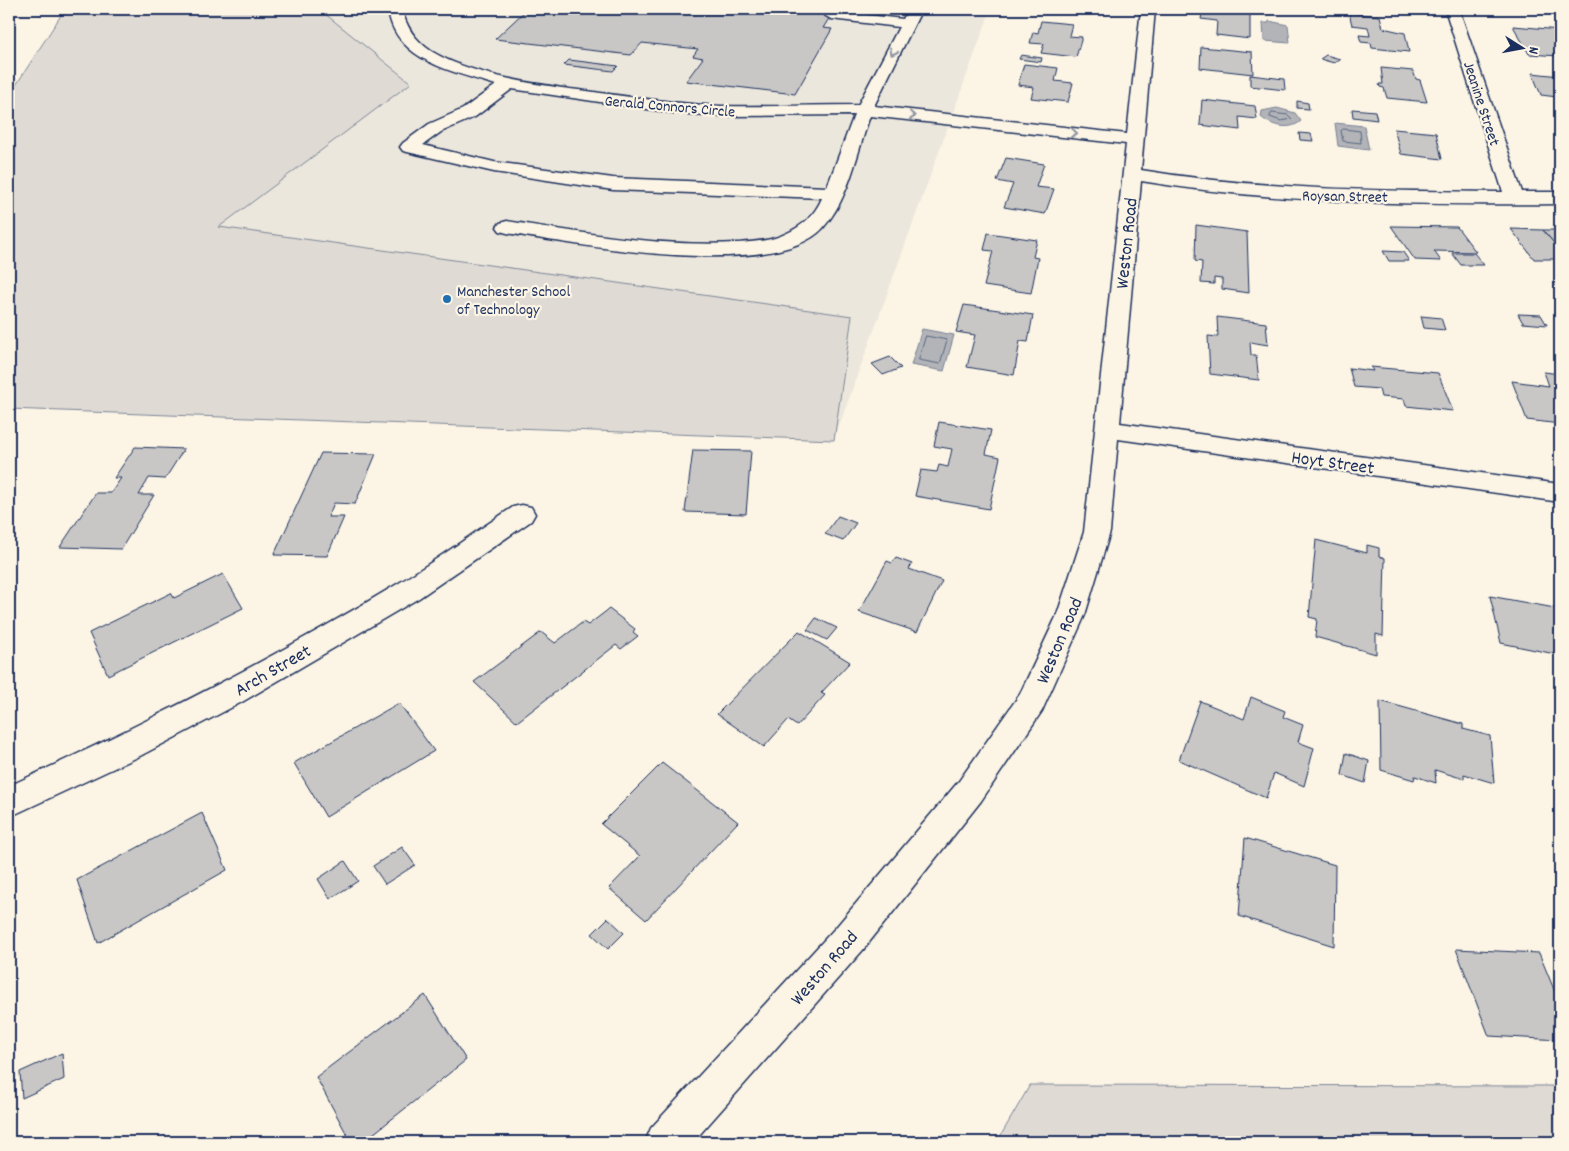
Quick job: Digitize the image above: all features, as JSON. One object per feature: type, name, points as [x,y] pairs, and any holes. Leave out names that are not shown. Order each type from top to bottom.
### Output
[{"type":"street","name":"Gerald Connors Circle","points":[[395,9],[398,25],[424,53],[441,63],[509,84],[674,108],[775,112],[864,110],[1135,140]]},
{"type":"street","points":[[507,227],[666,249],[710,251],[787,243],[805,234],[817,224],[833,193],[864,110],[915,9]]},
{"type":"street","name":"Weston Road","points":[[665,1142],[689,1118],[850,938],[970,791],[1030,702],[1071,616],[1097,532],[1148,9]]},
{"type":"street","name":"Jeanine Street","points":[[1452,9],[1514,198]]},
{"type":"street","points":[[1547,9],[1560,10]]},
{"type":"street","points":[[831,15],[908,24]]},
{"type":"street","points":[[509,84],[469,113],[435,128],[409,147],[494,167],[613,184],[833,193]]},
{"type":"street","name":"Roysan Street","points":[[1132,174],[1192,185],[1288,193],[1560,198]]},
{"type":"street","name":"Hoyt Street","points":[[1106,429],[1560,493]]},
{"type":"street","name":"Arch Street","points":[[9,802],[129,746],[239,688],[409,590],[522,514]]},
{"type":"shaded area","points":[[65,9],[319,9],[411,83],[219,227],[852,316],[834,440],[9,409],[9,96]]},
{"type":"shaded area","name":"Manchester School of Technology","points":[[227,9],[991,9],[834,440],[9,409]]},
{"type":"shaded area","points":[[1030,1085],[1560,1086],[1560,1142],[997,1142]]},
{"type":"water","points":[[1269,21],[1288,25],[1290,43],[1264,41],[1263,23],[1269,23]]},
{"type":"water","points":[[1277,108],[1295,113],[1301,121],[1286,127],[1270,123],[1261,117],[1262,111]]},
{"type":"water","points":[[1335,123],[1364,126],[1369,150],[1338,146]]},
{"type":"water","points":[[922,329],[954,335],[944,371],[911,365]]},
{"type":"building","points":[[527,9],[835,9],[823,28],[832,29],[795,94],[686,81],[703,58],[693,56],[698,49],[642,43],[631,55],[495,39]]},
{"type":"building","points":[[1203,9],[1235,9],[1235,11],[1250,13],[1250,39],[1216,35],[1217,21],[1201,19]]},
{"type":"building","points":[[1349,13],[1380,16],[1383,28],[1405,33],[1409,52],[1372,48],[1371,43],[1361,42],[1359,35],[1370,36],[1368,27],[1352,25]]},
{"type":"building","points":[[1041,21],[1072,24],[1069,36],[1082,37],[1076,57],[1041,53],[1044,44],[1030,43],[1033,32],[1038,33]]},
{"type":"building","points":[[1513,26],[1560,30],[1560,50],[1555,50],[1559,56],[1529,54]]},
{"type":"building","points":[[1201,47],[1252,52],[1253,74],[1200,68]]},
{"type":"building","points":[[1021,55],[1042,58],[1041,62],[1019,59]]},
{"type":"building","points":[[1326,55],[1340,59],[1334,63],[1320,59]]},
{"type":"building","points":[[569,60],[618,66],[613,71],[564,65]]},
{"type":"building","points":[[1024,64],[1058,68],[1055,81],[1073,83],[1068,102],[1031,98],[1034,87],[1018,85]]},
{"type":"building","points":[[1381,68],[1413,71],[1416,79],[1420,80],[1427,102],[1387,98],[1384,88],[1380,87],[1379,84],[1383,84]]},
{"type":"building","points":[[1532,73],[1560,76],[1560,104],[1557,97],[1541,95]]},
{"type":"building","points":[[1250,75],[1284,79],[1285,90],[1250,86]]},
{"type":"building","points":[[1202,100],[1255,106],[1257,119],[1239,117],[1240,130],[1200,125]]},
{"type":"building","points":[[1297,101],[1308,103],[1309,109],[1297,108]]},
{"type":"building","points":[[1352,109],[1375,111],[1377,120],[1353,117]]},
{"type":"building","points":[[1394,129],[1436,133],[1442,159],[1401,154]]},
{"type":"building","points":[[1299,133],[1311,134],[1313,141],[1300,140]]},
{"type":"building","points":[[1006,158],[1044,164],[1036,187],[1054,189],[1045,214],[1004,207],[1013,184],[997,181]]},
{"type":"building","points":[[1196,225],[1247,232],[1249,293],[1222,289],[1222,279],[1214,278],[1214,284],[1201,283],[1202,262],[1195,261]]},
{"type":"building","points":[[1391,226],[1457,227],[1476,252],[1434,251],[1441,261],[1415,260]]},
{"type":"building","points":[[1511,229],[1543,230],[1560,250],[1560,259],[1534,259]]},
{"type":"building","points":[[1543,230],[1560,230],[1560,250]]},
{"type":"building","points":[[988,233],[1037,240],[1033,257],[1038,258],[1031,293],[984,286],[993,251],[984,250]]},
{"type":"building","points":[[1383,251],[1403,252],[1409,261],[1389,261]]},
{"type":"building","points":[[1452,253],[1474,253],[1484,265],[1461,265]]},
{"type":"building","points":[[964,305],[1033,315],[1028,342],[1020,341],[1014,375],[967,367],[975,335],[956,332]]},
{"type":"building","points":[[1518,314],[1541,315],[1547,325],[1523,323]]},
{"type":"building","points":[[1421,316],[1441,318],[1445,330],[1424,328]]},
{"type":"building","points":[[1217,317],[1266,323],[1268,345],[1250,342],[1251,355],[1256,355],[1259,380],[1210,374],[1208,336],[1218,337]]},
{"type":"building","points":[[890,357],[901,368],[883,375],[872,364]]},
{"type":"building","points":[[1371,367],[1438,373],[1453,411],[1406,406],[1404,399],[1381,397],[1379,389],[1354,387],[1349,368],[1373,371]]},
{"type":"building","points":[[1544,372],[1560,374],[1560,424],[1527,420],[1512,381],[1549,386]]},
{"type":"building","points":[[939,422],[991,430],[986,454],[1000,457],[989,509],[915,496],[921,470],[937,472],[939,465],[948,467],[952,449],[934,446]]},
{"type":"building","points":[[135,447],[184,449],[165,479],[149,478],[139,495],[154,495],[121,549],[60,547],[96,493],[111,493],[121,478],[114,478]]},
{"type":"building","points":[[693,450],[751,451],[746,514],[685,512]]},
{"type":"building","points":[[321,453],[376,454],[355,504],[334,503],[328,517],[344,517],[327,556],[274,555]]},
{"type":"building","points":[[838,516],[856,523],[843,541],[825,534]]},
{"type":"building","points":[[1316,540],[1367,553],[1367,545],[1379,548],[1379,556],[1385,558],[1383,636],[1376,634],[1376,654],[1315,637],[1317,619],[1309,617]]},
{"type":"building","points":[[896,558],[912,564],[909,569],[942,581],[917,632],[859,612],[887,561],[892,563]]},
{"type":"building","points":[[223,574],[243,608],[108,675],[89,633],[171,593],[174,598]]},
{"type":"building","points":[[1490,596],[1560,609],[1560,655],[1501,643]]},
{"type":"building","points":[[609,609],[635,629],[633,632],[638,636],[621,649],[616,645],[517,722],[474,682],[541,632],[555,643],[583,622],[588,625]]},
{"type":"building","points":[[816,618],[837,628],[827,640],[807,630]]},
{"type":"building","points":[[799,631],[850,662],[821,693],[825,695],[797,726],[788,720],[764,747],[717,714]]},
{"type":"building","points":[[1251,697],[1285,711],[1283,717],[1303,725],[1298,742],[1314,748],[1304,786],[1274,773],[1266,798],[1179,760],[1200,701],[1244,719]]},
{"type":"building","points":[[1380,701],[1463,724],[1463,729],[1490,736],[1494,783],[1464,774],[1464,779],[1435,770],[1436,783],[1415,776],[1414,780],[1381,770]]},
{"type":"building","points":[[399,703],[434,751],[326,817],[294,763]]},
{"type":"building","points":[[1346,753],[1369,761],[1365,783],[1342,775]]},
{"type":"building","points":[[662,763],[738,822],[646,920],[609,888],[640,856],[601,824]]},
{"type":"building","points":[[202,813],[227,870],[98,943],[77,880]]},
{"type":"building","points":[[1245,838],[1335,865],[1334,946],[1239,916]]},
{"type":"building","points":[[402,847],[415,865],[385,884],[373,866]]},
{"type":"building","points":[[345,861],[358,881],[330,899],[318,879]]},
{"type":"building","points":[[608,918],[624,933],[608,949],[592,934]]},
{"type":"building","points":[[1456,949],[1539,953],[1560,1004],[1560,1040],[1489,1036]]},
{"type":"building","points":[[425,995],[466,1060],[363,1142],[351,1142],[316,1077]]},
{"type":"building","points":[[62,1053],[64,1079],[22,1098],[20,1072]]},
{"type":"place","name":"Manchester School of Technology","points":[[447,299]]}]
